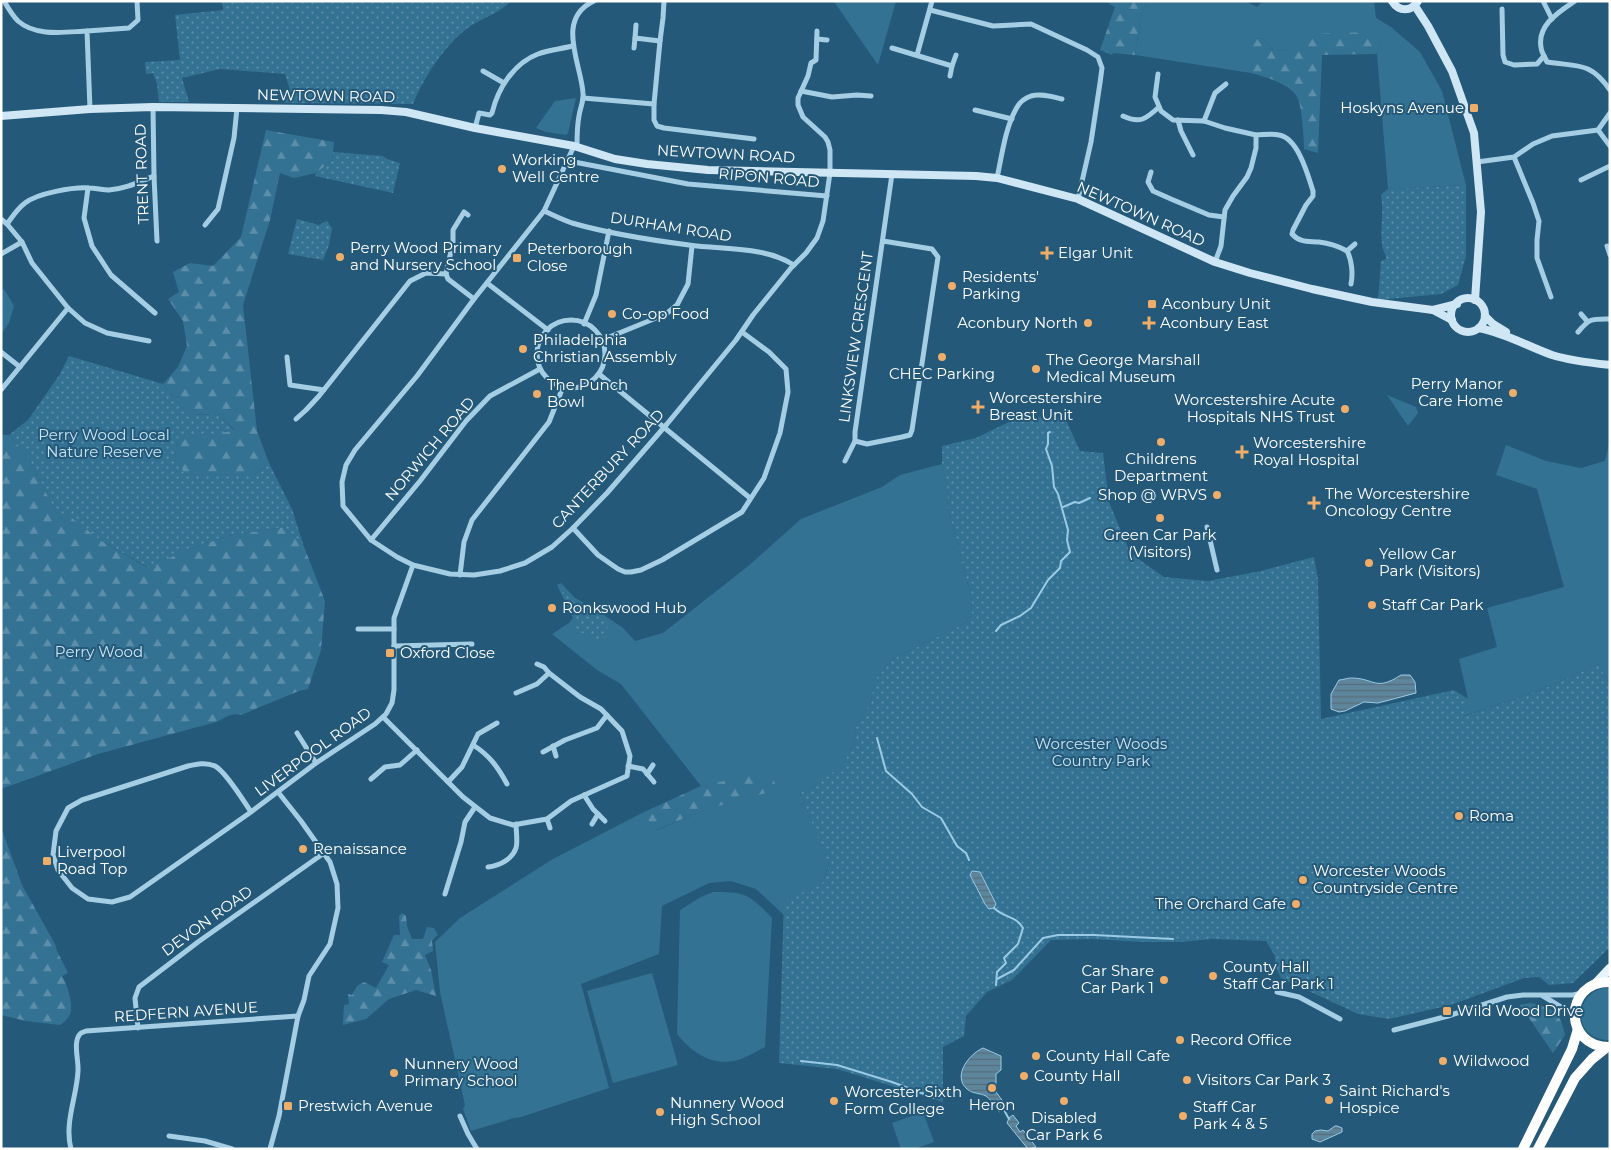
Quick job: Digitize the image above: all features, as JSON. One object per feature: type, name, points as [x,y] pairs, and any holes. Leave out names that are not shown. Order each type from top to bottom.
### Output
[{"type":"highway","points":[[1608,1047],[1590,1043],[1584,1038],[1578,1030],[1574,1016],[1576,1004],[1583,993],[1595,984],[1610,982]]},
{"type":"highway","points":[[1523,1149],[1572,1049],[1578,1030]]},
{"type":"highway","points":[[1539,1149],[1570,1085],[1592,1059],[1608,1047]]},
{"type":"main road","points":[[1392,1],[1395,6],[1403,10],[1411,8],[1416,3],[1456,79],[1474,133],[1481,212],[1475,300]]},
{"type":"main road","name":"NEWTOWN ROAD","points":[[1,116],[90,109],[153,107],[381,110],[406,112],[475,128],[576,147],[614,159],[647,164],[708,170],[997,178],[1078,199],[1215,262],[1250,273],[1372,302],[1433,310],[1452,320]]},
{"type":"main road","points":[[1485,316],[1479,328],[1471,332],[1464,332],[1458,329],[1452,320],[1452,312],[1456,304],[1465,299],[1475,300],[1482,306],[1485,316],[1493,324],[1527,344]]},
{"type":"main road","name":"NEWTOWN ROAD","points":[[1433,310],[1456,304]]},
{"type":"main road","points":[[1479,328],[1496,332],[1566,358],[1610,365]]},
{"type":"main road","points":[[1595,984],[1610,968]]},
{"type":"street","points":[[4,1],[18,20],[34,30],[44,32],[129,28],[138,20],[137,1]]},
{"type":"street","points":[[594,1],[585,6],[574,26],[572,46],[583,98],[654,104]]},
{"type":"street","points":[[664,1],[664,18],[654,104],[654,120],[657,126],[754,139]]},
{"type":"street","points":[[917,55],[932,1]]},
{"type":"street","points":[[1543,1],[1552,19]]},
{"type":"street","points":[[1575,1],[1557,13],[1543,29],[1540,47],[1547,62],[1585,66],[1601,77],[1610,90]]},
{"type":"street","points":[[1502,8],[1503,55],[1505,62],[1514,65],[1537,64],[1544,56]]},
{"type":"street","points":[[930,10],[993,26],[1031,24],[1098,57],[1102,63],[1100,83],[1091,142],[1078,199]]},
{"type":"street","points":[[634,48],[636,25]]},
{"type":"street","points":[[87,31],[90,109]]},
{"type":"street","points":[[817,31],[816,60],[812,62],[808,76],[800,91],[832,97],[857,94],[871,96]]},
{"type":"street","points":[[635,38],[660,41]]},
{"type":"street","points":[[816,39],[827,40]]},
{"type":"street","points":[[475,128],[479,113],[490,115],[492,113],[498,94],[517,67],[538,54],[572,46]]},
{"type":"street","points":[[892,48],[952,66]]},
{"type":"street","points":[[950,76],[956,55]]},
{"type":"street","points":[[483,71],[504,83]]},
{"type":"street","points":[[1158,74],[1155,97],[1161,111],[1173,120],[1204,121],[1256,138],[1280,135],[1290,140],[1299,153],[1312,186],[1313,196],[1306,205],[1292,234],[1302,241],[1320,242],[1347,252],[1352,268],[1351,284]]},
{"type":"street","points":[[1204,121],[1215,93],[1226,84]]},
{"type":"street","name":"CANTERBURY ROAD","points":[[583,98],[578,122],[576,147],[544,211],[474,299],[417,376],[355,450],[346,464],[342,482],[343,506],[371,540],[413,565],[460,575],[500,572],[525,563],[552,547],[607,493],[742,332],[817,238],[823,221],[830,173],[830,150],[825,137],[803,117],[798,98],[800,91]]},
{"type":"street","points":[[997,178],[1012,119],[1019,104],[1030,97],[1045,96],[1062,99]]},
{"type":"street","name":"TRENT ROAD","points":[[153,107],[157,241]]},
{"type":"street","points":[[1123,116],[1133,121],[1147,118],[1159,107]]},
{"type":"street","points":[[205,225],[218,209],[234,138],[237,108]]},
{"type":"street","points":[[975,110],[1012,119]]},
{"type":"street","points":[[1477,162],[1514,157],[1533,144],[1552,136],[1598,130],[1610,113]]},
{"type":"street","points":[[1178,120],[1181,132],[1193,155]]},
{"type":"street","points":[[1598,130],[1610,146]]},
{"type":"street","points":[[1215,262],[1221,246],[1225,210],[1251,168],[1256,153],[1256,138]]},
{"type":"street","points":[[1514,157],[1539,221],[1536,240],[1537,258],[1551,297]]},
{"type":"street","name":"RIPON ROAD","points":[[569,161],[688,184],[703,185],[710,183],[827,196]]},
{"type":"street","points":[[1581,180],[1610,166]]},
{"type":"street","points":[[1151,172],[1148,182],[1153,191],[1209,215],[1224,218]]},
{"type":"street","name":"LINKSVIEW CRESCENT","points":[[883,241],[932,249],[938,257],[912,430],[910,434],[902,437],[867,444],[855,441],[855,432],[892,174]]},
{"type":"street","points":[[7,224],[18,208],[35,198],[74,189],[108,190],[131,186],[154,176]]},
{"type":"street","points":[[88,188],[84,218],[92,246],[111,275],[155,313]]},
{"type":"street","name":"DURHAM ROAD","points":[[544,211],[571,222],[609,232],[692,246],[761,252],[784,259],[794,265]]},
{"type":"street","points":[[468,215],[464,212],[453,230],[453,242],[446,274],[448,279],[474,299]]},
{"type":"street","points":[[1,219],[22,242],[32,263],[68,308],[85,323],[107,333],[149,341]]},
{"type":"street","points":[[584,324],[596,295],[609,232]]},
{"type":"street","points":[[1,254],[22,242]]},
{"type":"street","points":[[1347,252],[1356,244]]},
{"type":"street","points":[[602,340],[666,314],[677,305],[688,284],[692,246]]},
{"type":"street","points":[[1602,258],[1610,255],[1607,246]]},
{"type":"street","points":[[296,418],[324,390],[410,281],[426,273],[446,274]]},
{"type":"street","points":[[487,283],[548,330]]},
{"type":"street","points":[[1,390],[68,308]]},
{"type":"street","points":[[1581,314],[1587,321]]},
{"type":"street","points":[[1578,332],[1587,321],[1610,319]]},
{"type":"street","points":[[574,321],[594,330],[602,340],[605,357],[599,374],[582,386],[570,388],[552,382],[540,369],[538,359],[538,348],[548,330],[562,322],[574,321]]},
{"type":"street","points":[[573,528],[598,555],[618,569],[631,572],[641,570],[662,560],[742,512],[764,478],[780,433],[788,392],[786,369],[769,352],[742,332]]},
{"type":"street","points":[[1,352],[20,367]]},
{"type":"street","points":[[287,357],[290,385],[324,390]]},
{"type":"street","name":"NORWICH ROAD","points":[[371,540],[466,421],[490,396],[540,369]]},
{"type":"street","points":[[599,374],[750,498]]},
{"type":"street","points":[[460,575],[464,542],[472,520],[549,422],[564,387]]},
{"type":"street","points":[[845,461],[855,441]]},
{"type":"street","points":[[1207,527],[1216,570]]},
{"type":"street","name":"LIVERPOOL ROAD","points":[[251,812],[222,770],[213,765],[200,763],[82,800],[68,808],[56,831],[53,855],[58,870],[65,880],[79,894],[88,899],[117,902],[130,897],[251,812],[316,763],[375,724],[389,708],[393,696],[396,610],[413,565]]},
{"type":"street","points":[[358,629],[394,629]]},
{"type":"street","points":[[394,646],[472,644]]},
{"type":"street","points":[[382,717],[462,797],[490,818],[513,825],[547,818],[571,801],[627,776],[630,756],[622,730],[601,708],[580,697],[544,667],[537,664]]},
{"type":"street","points":[[516,692],[537,684],[549,673]]},
{"type":"street","points":[[543,752],[597,728],[607,715]]},
{"type":"street","points":[[448,782],[462,767],[478,734],[497,722]]},
{"type":"street","points":[[297,733],[316,763]]},
{"type":"street","points":[[472,745],[483,752],[498,767],[507,784]]},
{"type":"street","points":[[553,746],[556,756]]},
{"type":"street","points":[[371,778],[385,767],[400,765],[417,750]]},
{"type":"street","points":[[647,774],[653,765]]},
{"type":"street","points":[[628,766],[643,769],[654,782]]},
{"type":"street","points":[[270,1149],[279,1116],[298,1016],[304,1000],[309,976],[330,944],[337,920],[338,901],[337,884],[330,862],[278,792]]},
{"type":"street","points":[[584,795],[593,809],[605,821]]},
{"type":"street","points":[[445,894],[465,822],[475,807]]},
{"type":"street","points":[[592,824],[598,814]]},
{"type":"street","points":[[547,818],[550,828]]},
{"type":"street","points":[[488,867],[497,866],[509,858],[516,848],[516,824]]},
{"type":"street","name":"DEVON ROAD","points":[[138,1028],[135,998],[138,987],[324,853]]},
{"type":"street","points":[[1277,992],[1299,997],[1340,1019]]},
{"type":"street","points":[[1394,1030],[1448,1016],[1507,997],[1583,993]]},
{"type":"street","points":[[1543,996],[1574,1016]]},
{"type":"street","name":"REDFERN AVENUE","points":[[71,1149],[69,1126],[78,1078],[76,1043],[78,1036],[86,1031],[298,1016]]},
{"type":"street","points":[[460,1116],[477,1149]]},
{"type":"street","points":[[169,1136],[205,1141],[232,1149]]},
{"type":"green space","points":[[222,1],[511,1],[498,11],[472,25],[454,40],[437,60],[413,104],[284,103],[290,90],[285,74],[220,69],[182,78],[189,102],[159,102],[157,84],[153,73],[146,74],[145,62],[180,60],[175,15],[223,10]]},
{"type":"green space","points":[[830,1],[896,1],[878,65],[835,3]]},
{"type":"green space","points":[[1105,1],[1147,1],[1141,16],[1135,55],[1113,53],[1112,55],[1100,50],[1115,7]]},
{"type":"green space","points":[[1147,1],[1245,1],[1257,7],[1263,1],[1374,1],[1376,18],[1391,27],[1420,52],[1442,91],[1466,185],[1388,189],[1377,54],[1381,40],[1304,44],[1293,50],[1274,51],[1262,38],[1254,39],[1251,73],[1135,55],[1141,16]]},
{"type":"green space","points":[[1367,32],[1381,40],[1377,54],[1322,55],[1318,153],[1304,149],[1301,109],[1295,94],[1278,82],[1251,73],[1253,39],[1262,38],[1274,51],[1281,51],[1300,46],[1312,34]]},
{"type":"green space","points":[[576,98],[566,135],[546,132],[536,128],[555,101]]},
{"type":"green space","points":[[266,130],[334,142],[332,161],[316,173],[294,178],[280,173],[270,220],[243,305],[257,431],[269,463],[255,474],[185,474],[175,460],[177,438],[235,430],[219,415],[188,414],[163,384],[178,367],[187,346],[183,321],[168,299],[179,292],[173,272],[190,263],[213,266],[241,237]]},
{"type":"green space","points":[[333,152],[383,156],[400,163],[393,193],[315,176],[316,173],[332,161]]},
{"type":"green space","points":[[1466,185],[1466,256],[1458,285],[1441,294],[1378,300],[1381,261],[1386,259],[1382,246],[1381,195],[1388,189]]},
{"type":"green space","points":[[297,219],[319,225],[327,221],[332,228],[329,245],[323,260],[288,254]]},
{"type":"green space","points":[[4,289],[14,306],[9,323],[1,334],[1,291]]},
{"type":"green space","name":"Perry Wood Local Nature Reserve","points":[[69,356],[163,384],[188,414],[219,415],[235,431],[177,438],[175,460],[185,474],[255,474],[269,463],[292,509],[303,544],[283,527],[228,536],[188,549],[149,568],[100,540],[68,515],[56,512],[28,457],[9,435],[28,420],[60,374]]},
{"type":"green space","points":[[1387,395],[1416,407],[1418,413],[1408,426]]},
{"type":"green space","name":"Worcester Woods Country Park","points":[[1019,417],[1065,418],[1080,451],[1103,453],[1109,502],[1130,553],[1164,577],[1208,581],[1261,571],[1314,557],[1318,579],[1321,719],[1454,690],[1468,699],[1464,716],[1541,690],[1598,664],[1610,685],[1610,947],[1573,983],[1549,985],[1539,977],[1524,978],[1451,1005],[1389,1019],[1358,1014],[1281,978],[1275,966],[1275,956],[1266,941],[1212,939],[1181,942],[1093,939],[1051,940],[1012,980],[987,992],[966,1016],[964,1036],[943,1047],[943,1102],[837,1069],[779,1063],[784,900],[822,884],[829,865],[800,793],[814,786],[843,765],[855,740],[854,729],[871,703],[874,681],[893,659],[965,623],[972,614],[971,596],[948,508],[947,486],[942,464],[942,446],[976,438]]},
{"type":"green space","name":"Perry Wood","points":[[1,435],[9,435],[28,457],[56,512],[68,514],[100,540],[148,568],[188,549],[228,536],[283,527],[303,544],[325,601],[321,650],[308,689],[241,715],[231,715],[216,722],[98,754],[1,789]]},
{"type":"green space","points":[[1610,440],[1610,685],[1598,664],[1541,690],[1463,716],[1468,699],[1459,659],[1497,647],[1487,608],[1564,587],[1537,489],[1496,475],[1506,445],[1546,461],[1581,468],[1605,461]]},
{"type":"green space","points":[[942,464],[947,486],[948,508],[971,596],[972,614],[965,623],[893,659],[874,681],[871,703],[854,729],[855,740],[843,766],[814,786],[800,793],[829,864],[822,884],[785,900],[784,915],[756,889],[731,881],[709,883],[662,906],[659,954],[581,984],[609,1088],[521,1117],[471,1131],[463,1109],[465,1105],[440,992],[435,942],[460,918],[553,859],[642,813],[657,830],[704,810],[771,772],[701,786],[621,684],[597,670],[552,634],[569,623],[573,618],[557,585],[561,583],[575,598],[623,628],[635,641],[663,633],[747,567],[801,519],[882,487],[900,475]]},
{"type":"green space","points":[[565,591],[609,621],[606,639],[603,641],[572,629],[575,622],[562,593]]},
{"type":"green space","points":[[771,771],[777,790],[704,810],[656,830],[642,813],[701,786]]},
{"type":"green space","points":[[1,827],[22,885],[55,944],[68,973],[62,976],[70,996],[71,1012],[60,1025],[26,1021],[1,1015]]},
{"type":"green space","points":[[713,892],[746,896],[758,904],[772,918],[765,1047],[744,1058],[722,1062],[697,1053],[677,1034],[680,910]]},
{"type":"green space","points":[[402,913],[406,916],[407,926],[412,939],[423,939],[427,927],[434,928],[438,935],[432,940],[433,951],[425,955],[431,970],[436,996],[416,990],[389,999],[366,1019],[343,1025],[344,1005],[349,1004],[348,994],[352,995],[357,986],[364,982],[376,988],[389,965],[382,962],[394,935],[400,935],[399,916]]},
{"type":"green space","points":[[652,973],[678,1065],[613,1083],[587,991]]},
{"type":"green space","points":[[1603,988],[1610,988],[1610,1040],[1598,1038],[1590,1034],[1584,1027],[1581,1018],[1581,1009],[1585,1000],[1592,993]]},
{"type":"green space","points":[[1530,1003],[1550,1009],[1561,1021],[1565,1035],[1553,1053],[1520,1005]]},
{"type":"green space","points":[[923,1112],[934,1142],[914,1149],[901,1149],[892,1123]]},
{"type":"shaded area","points":[[1401,675],[1410,675],[1415,682],[1416,693],[1378,703],[1364,702],[1345,711],[1339,712],[1331,709],[1331,694],[1339,680],[1350,678],[1375,683],[1386,683]]},
{"type":"shaded area","points":[[972,871],[980,872],[996,904],[994,908],[989,909],[985,904],[970,875]]},
{"type":"shaded area","points":[[983,1048],[1001,1056],[1001,1070],[996,1074],[996,1092],[1007,1107],[999,1112],[986,1096],[967,1089],[961,1078],[964,1066],[968,1060]]},
{"type":"shaded area","points":[[1013,1115],[1019,1123],[1016,1126],[1020,1132],[1023,1130],[1036,1147],[1028,1149],[1007,1123]]},
{"type":"shaded area","points":[[1335,1126],[1342,1128],[1342,1132],[1320,1142],[1312,1139],[1312,1134],[1315,1131],[1328,1131]]},
{"type":"waterway","points":[[996,631],[1001,625],[1020,616],[1031,608],[1048,580],[1060,568],[1061,561],[1070,552],[1067,540],[1068,530],[1058,494],[1054,487],[1052,466],[1046,449],[1048,433],[1050,432]]},
{"type":"waterway","points":[[1063,507],[1090,498]]},
{"type":"waterway","points":[[877,738],[886,771],[912,794],[922,807],[941,818],[957,846],[966,853],[969,860]]},
{"type":"waterway","points":[[994,908],[1016,921],[1023,928],[1018,944],[1004,958],[1006,963],[997,972],[996,985]]},
{"type":"waterway","points":[[997,979],[1014,970],[1043,938],[1058,935],[1094,935],[1173,939]]},
{"type":"waterway","points":[[801,1061],[837,1065],[935,1098]]},
{"type":"waterway","points":[[1004,1110],[1009,1119]]},
{"type":"place","name":"Hoskyns Avenue","points":[[1474,108]]},
{"type":"place","name":"Working Well Centre","points":[[502,169]]},
{"type":"place","name":"Elgar Unit","points":[[1047,253]]},
{"type":"place","name":"Perry Wood Primary and Nursery School","points":[[340,257]]},
{"type":"place","name":"Peterborough Close","points":[[517,258]]},
{"type":"place","name":"Residents' Parking","points":[[952,286]]},
{"type":"place","name":"Aconbury Unit","points":[[1152,304]]},
{"type":"place","name":"Co-op Food","points":[[612,314]]},
{"type":"place","name":"Aconbury North","points":[[1088,323]]},
{"type":"place","name":"Aconbury East","points":[[1149,323]]},
{"type":"place","name":"Philadelphia Christian Assembly","points":[[523,349]]},
{"type":"place","name":"CHEC Parking","points":[[942,357]]},
{"type":"place","name":"The George Marshall Medical Museum","points":[[1036,369]]},
{"type":"place","name":"Perry Manor Care Home","points":[[1513,393]]},
{"type":"place","name":"The Punch Bowl","points":[[537,394]]},
{"type":"place","name":"Worcestershire Breast Unit","points":[[978,407]]},
{"type":"place","name":"Worcestershire Acute Hospitals NHS Trust","points":[[1345,409]]},
{"type":"place","name":"Childrens Department","points":[[1161,442]]},
{"type":"place","name":"Worcestershire Royal Hospital","points":[[1242,452]]},
{"type":"place","name":"Shop @ WRVS","points":[[1217,495]]},
{"type":"place","name":"The Worcestershire Oncology Centre","points":[[1314,503]]},
{"type":"place","name":"Green Car Park (Visitors)","points":[[1160,518]]},
{"type":"place","name":"Yellow Car Park (Visitors)","points":[[1369,563]]},
{"type":"place","name":"Staff Car Park","points":[[1372,605]]},
{"type":"place","name":"Ronkswood Hub","points":[[552,608]]},
{"type":"place","name":"Oxford Close","points":[[390,653]]},
{"type":"place","name":"Roma","points":[[1459,816]]},
{"type":"place","name":"Renaissance","points":[[303,849]]},
{"type":"place","name":"Liverpool Road Top","points":[[47,861]]},
{"type":"place","name":"Worcester Woods Countryside Centre","points":[[1303,880]]},
{"type":"place","name":"The Orchard Cafe","points":[[1296,904]]},
{"type":"place","name":"County Hall Staff Car Park 1","points":[[1213,976]]},
{"type":"place","name":"Car Share Car Park 1","points":[[1164,980]]},
{"type":"place","name":"Wild Wood Drive","points":[[1447,1011]]},
{"type":"place","name":"Record Office","points":[[1180,1040]]},
{"type":"place","name":"County Hall Cafe","points":[[1036,1056]]},
{"type":"place","name":"Wildwood","points":[[1443,1061]]},
{"type":"place","name":"Nunnery Wood Primary School","points":[[394,1073]]},
{"type":"place","name":"County Hall","points":[[1024,1076]]},
{"type":"place","name":"Visitors Car Park 3","points":[[1187,1080]]},
{"type":"place","name":"Heron","points":[[992,1088]]},
{"type":"place","name":"Saint Richard's Hospice","points":[[1329,1100]]},
{"type":"place","name":"Worcester Sixth Form College","points":[[834,1101]]},
{"type":"place","name":"Disabled Car Park 6","points":[[1064,1101]]},
{"type":"place","name":"Prestwich Avenue","points":[[288,1106]]},
{"type":"place","name":"Nunnery Wood High School","points":[[660,1112]]},
{"type":"place","name":"Staff Car Park 4 & 5","points":[[1183,1116]]}]
